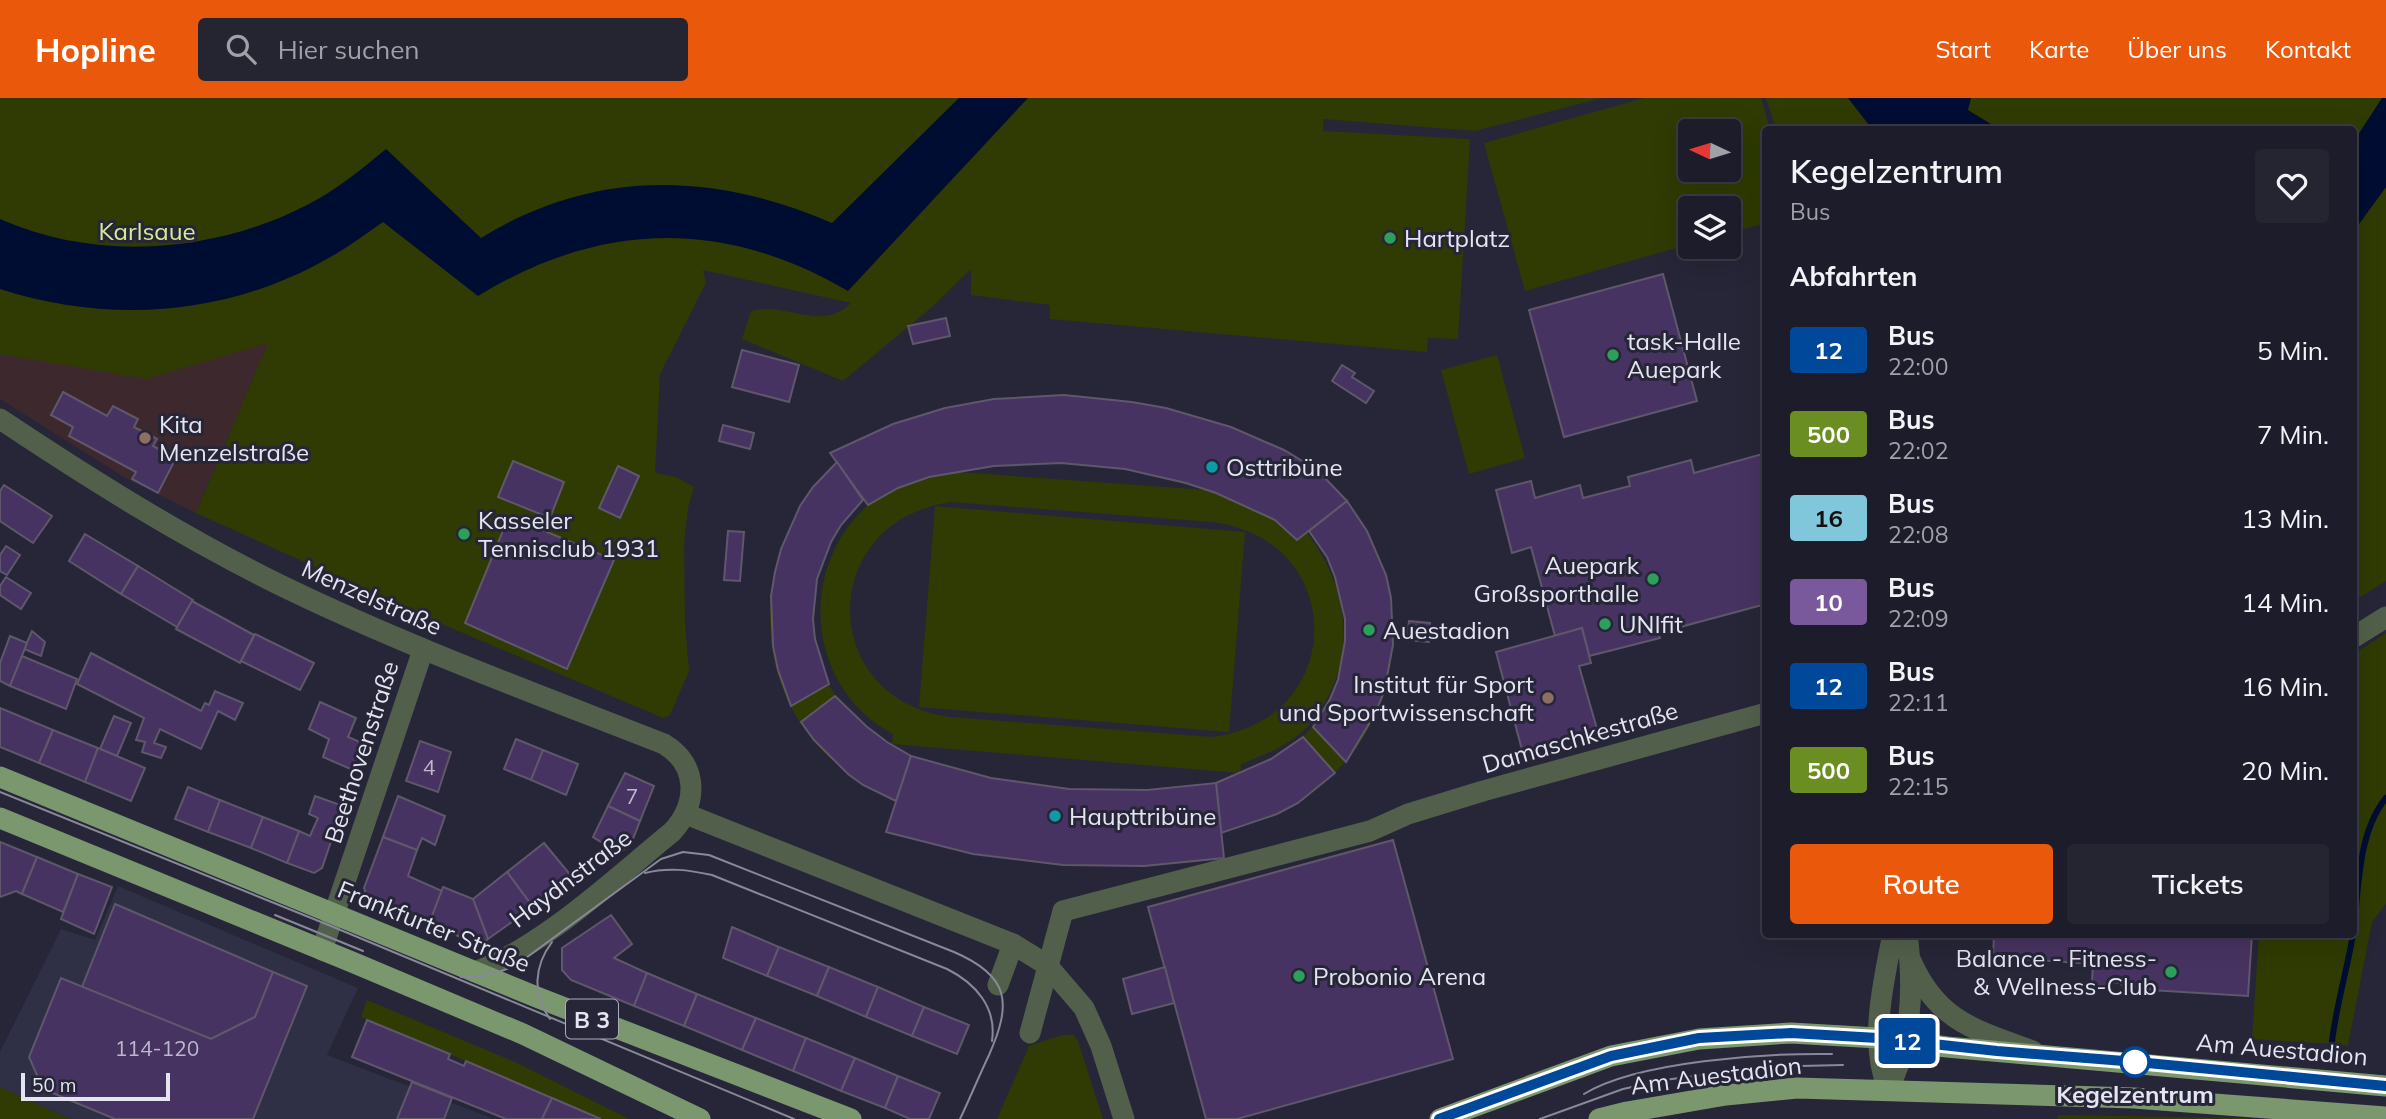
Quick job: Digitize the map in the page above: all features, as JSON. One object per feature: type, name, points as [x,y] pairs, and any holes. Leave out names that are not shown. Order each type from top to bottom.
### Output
[{"type":"main road","name":"Frankfurter Straße","points":[[0,777],[475,972],[851,1119]]},
{"type":"main road","name":"B 3","points":[[0,818],[557,1050],[700,1119]]},
{"type":"main road","name":"Am Auestadion","points":[[1440,1119],[1611,1056],[1699,1038],[1791,1033],[1878,1038],[2046,1056],[2386,1086]]},
{"type":"main road","name":"Am Auestadion","points":[[1599,1119],[1726,1095],[1797,1088],[2134,1098],[2386,1117]]},
{"type":"street","name":"Menzelstraße","points":[[0,419],[97,484],[184,535],[278,584],[422,650],[672,749],[684,763],[691,781],[689,815]]},
{"type":"street","points":[[2357,635],[2386,617]]},
{"type":"street","name":"Beethovenstraße","points":[[322,950],[422,650]]},
{"type":"street","name":"Damaschkestraße","points":[[1047,965],[1063,911],[1370,831],[1408,814],[1762,714]]},
{"type":"street","points":[[689,815],[1013,944],[1047,965],[1084,1008],[1101,1046],[1124,1119]]},
{"type":"street","name":"Haydnstraße","points":[[475,972],[500,962],[552,929],[672,832],[689,815]]},
{"type":"street","points":[[1888,1090],[1882,1074],[1878,1038],[1892,938]]},
{"type":"street","points":[[1888,1090],[1901,1060],[1909,1011],[1911,961],[1908,938]]},
{"type":"street","points":[[998,985],[1013,944]]},
{"type":"street","name":"Am Auestadion","points":[[1911,961],[1920,981],[1943,1010],[1981,1032],[2046,1056]]},
{"type":"street","points":[[1030,1033],[1047,965]]},
{"type":"shaded area","name":"Kita Menzelstraße","points":[[271,336],[196,513],[124,477],[0,399],[0,348]]},
{"type":"shaded area","points":[[118,886],[358,988],[327,1055],[494,1119],[70,1119],[0,1087],[0,1052],[61,929],[95,940]]},
{"type":"green space","name":"Karlsaue","points":[[0,98],[1602,98],[1475,131],[1323,119],[1323,131],[1470,139],[1458,339],[1428,338],[1427,352],[1050,319],[1050,305],[971,295],[971,269],[932,307],[843,381],[742,339],[751,311],[764,309],[828,316],[840,312],[851,303],[703,270],[706,283],[660,374],[655,473],[676,477],[694,487],[688,508],[684,543],[685,623],[689,671],[670,715],[663,718],[435,621],[196,513],[268,343],[146,379],[0,354]]},
{"type":"green space","points":[[1644,98],[1761,98],[1769,126],[1762,126],[1762,224],[1741,230],[1741,196],[1678,196],[1678,247],[1525,291],[1484,143]]},
{"type":"green space","points":[[1766,98],[2386,98],[2386,581],[2357,599],[2357,126],[1775,126]]},
{"type":"green space","points":[[1497,355],[1525,458],[1469,474],[1441,370]]},
{"type":"green space","name":"Auestadion","points":[[1064,395],[1088,397],[1159,407],[1227,426],[1279,448],[1307,464],[1339,493],[1364,527],[1381,565],[1391,606],[1393,647],[1386,688],[1370,727],[1344,763],[1317,788],[1272,815],[1222,833],[1224,858],[1137,865],[1054,863],[970,852],[886,832],[896,801],[864,784],[836,763],[811,737],[791,707],[778,676],[771,643],[770,610],[774,577],[783,545],[796,515],[814,487],[836,462],[830,453],[915,418],[1002,399]],"holes":[[[1061,463],[1125,469],[1206,490],[959,472],[994,466]],[[863,500],[868,505],[845,531],[829,561],[822,594],[821,627],[828,659],[843,688],[864,714],[893,734],[892,744],[1240,773],[1241,764],[1287,743],[1304,730],[1319,712],[1339,671],[1344,629],[1342,664],[1336,684],[1318,719],[1293,745],[1255,768],[1211,784],[1133,791],[1069,789],[974,776],[913,757],[881,739],[842,704],[829,686],[815,642],[814,593],[822,563],[843,523]],[[951,502],[1212,522],[1257,535],[1289,560],[1308,593],[1314,630],[1308,666],[1289,699],[1257,724],[1212,737],[951,717],[907,704],[875,679],[857,647],[850,610],[856,574],[875,541],[907,516]],[[1308,532],[1319,544],[1334,573],[1343,606],[1344,629],[1342,609],[1329,569]]]},
{"type":"green space","points":[[935,506],[1245,532],[1229,732],[919,707]]},
{"type":"green space","points":[[2386,633],[2386,904],[2372,922],[2348,1045],[2252,1039],[2259,938],[2357,938],[2357,652]]},
{"type":"green space","points":[[367,1000],[515,1062],[629,1119],[603,1119],[361,1017]]},
{"type":"green space","points":[[1062,1035],[1074,1035],[1078,1041],[1103,1119],[997,1119],[1029,1046]]},
{"type":"green space","points":[[0,1087],[70,1119],[0,1119]]},
{"type":"green space","points":[[2058,1115],[2244,1118],[2254,1119],[2057,1119]]},
{"type":"water","points":[[959,98],[1028,98],[848,291],[801,267],[755,250],[708,241],[662,238],[616,242],[570,253],[524,271],[478,296],[383,222],[333,256],[287,279],[207,303],[166,309],[124,310],[41,300],[0,289],[0,219],[37,233],[76,242],[155,246],[195,242],[271,221],[307,205],[348,179],[386,149],[481,238],[524,215],[567,199],[611,189],[655,185],[699,187],[743,194],[787,206],[832,223]]},
{"type":"water","points":[[1848,98],[1971,98],[1968,110],[1994,126],[1870,126]]},
{"type":"water","points":[[2382,98],[2386,98],[2386,187],[2357,227],[2357,136]]},
{"type":"building","name":"task-Halle Auepark","points":[[1663,274],[1697,401],[1564,437],[1529,310]]},
{"type":"building","points":[[946,318],[950,336],[913,344],[908,326]]},
{"type":"building","points":[[742,350],[799,365],[789,402],[732,387]]},
{"type":"building","points":[[1342,365],[1355,373],[1352,377],[1374,391],[1366,403],[1332,381]]},
{"type":"building","points":[[63,392],[107,416],[113,406],[138,419],[134,427],[157,439],[153,446],[176,458],[158,493],[132,479],[136,472],[69,436],[73,427],[51,415]]},
{"type":"building","name":"Osttribüne","points":[[1064,395],[1166,408],[1231,427],[1284,450],[1304,462],[1323,476],[1347,501],[1297,540],[1275,520],[1216,493],[1186,483],[1125,469],[1061,463],[994,466],[929,477],[898,488],[868,505],[830,453],[893,424],[945,408],[994,399]]},
{"type":"building","points":[[723,425],[754,433],[750,449],[719,441]]},
{"type":"building","name":"Auepark Großsporthalle","points":[[1762,454],[1762,605],[1658,633],[1660,638],[1589,656],[1582,628],[1555,636],[1531,547],[1512,553],[1496,490],[1531,481],[1535,498],[1580,485],[1583,498],[1630,486],[1628,477],[1691,460],[1694,473]]},
{"type":"building","points":[[513,461],[564,482],[550,518],[498,497]]},
{"type":"building","points":[[837,462],[863,500],[841,525],[831,542],[817,579],[813,619],[815,639],[829,684],[791,706],[778,670],[773,646],[771,596],[775,572],[781,549],[800,506],[813,487]]},
{"type":"building","points":[[618,466],[639,476],[620,518],[599,508]]},
{"type":"building","points":[[4,485],[52,516],[33,543],[0,521],[0,491]]},
{"type":"building","points":[[1347,501],[1367,531],[1386,575],[1391,598],[1393,645],[1384,692],[1375,714],[1346,762],[1313,727],[1338,680],[1345,641],[1345,619],[1335,577],[1327,557],[1309,531]]},
{"type":"building","points":[[509,516],[614,560],[567,669],[465,623]]},
{"type":"building","points":[[728,531],[744,532],[740,581],[724,580]]},
{"type":"building","points":[[85,534],[138,566],[121,594],[69,561]]},
{"type":"building","points":[[6,546],[20,555],[7,575],[0,571],[0,555]]},
{"type":"building","points":[[138,566],[193,600],[177,627],[121,594]]},
{"type":"building","points":[[6,577],[31,593],[21,609],[0,595],[0,586]]},
{"type":"building","points":[[192,601],[254,635],[240,663],[176,629]]},
{"type":"building","points":[[1409,621],[1430,623],[1429,642],[1407,640]]},
{"type":"building","name":"Institut für Sport und Sportwissenschaft","points":[[1582,628],[1591,663],[1579,666],[1597,729],[1522,750],[1496,652]]},
{"type":"building","points":[[32,631],[45,642],[41,656],[24,649]]},
{"type":"building","points":[[255,634],[314,663],[300,690],[241,661]]},
{"type":"building","points":[[10,636],[27,643],[10,686],[0,681],[0,663]]},
{"type":"building","points":[[91,653],[201,711],[205,703],[209,705],[215,691],[243,703],[235,720],[218,711],[201,749],[160,729],[154,743],[166,747],[161,758],[142,752],[145,742],[136,740],[144,718],[77,684]]},
{"type":"building","points":[[22,656],[77,679],[66,709],[10,686]]},
{"type":"building","points":[[835,696],[866,726],[911,756],[896,801],[863,785],[848,774],[814,740],[801,722]]},
{"type":"building","points":[[320,702],[356,718],[348,737],[365,744],[355,771],[323,757],[329,739],[309,729]]},
{"type":"building","points":[[0,708],[53,730],[39,763],[0,747]]},
{"type":"building","points":[[114,716],[131,723],[117,756],[100,749]]},
{"type":"building","points":[[53,730],[98,748],[85,782],[39,763]]},
{"type":"building","points":[[1303,737],[1335,773],[1298,803],[1277,814],[1221,833],[1216,783],[1271,759]]},
{"type":"building","points":[[516,739],[543,750],[531,780],[504,769]]},
{"type":"building","points":[[420,741],[451,752],[438,792],[406,781]]},
{"type":"building","points":[[98,748],[145,768],[131,801],[85,782]]},
{"type":"building","points":[[543,750],[578,764],[566,795],[531,780]]},
{"type":"building","name":"Haupttribüne","points":[[911,756],[991,778],[1069,789],[1147,790],[1216,783],[1224,858],[1144,866],[1063,865],[973,854],[886,832]]},
{"type":"building","points":[[625,773],[654,786],[640,821],[608,806]]},
{"type":"building","points":[[188,787],[220,800],[208,832],[175,819]]},
{"type":"building","points":[[315,796],[343,806],[322,868],[314,873],[287,863],[299,831],[310,836],[318,818],[309,814]]},
{"type":"building","points":[[398,796],[445,816],[435,845],[422,838],[417,850],[383,837]]},
{"type":"building","points":[[220,800],[263,817],[251,848],[208,832]]},
{"type":"building","points":[[608,806],[640,821],[631,844],[619,853],[593,837]]},
{"type":"building","points":[[263,817],[299,831],[287,863],[251,848]]},
{"type":"building","points":[[383,837],[417,850],[408,876],[442,891],[429,924],[368,899],[364,888]]},
{"type":"building","name":"Probonio Arena","points":[[1393,840],[1453,1059],[1237,1119],[1206,1119],[1148,907]]},
{"type":"building","points":[[0,842],[37,857],[22,894],[16,891],[0,897]]},
{"type":"building","points":[[544,843],[573,878],[533,907],[507,872]]},
{"type":"building","points":[[37,857],[78,874],[63,912],[22,894]]},
{"type":"building","points":[[507,872],[533,907],[488,939],[473,899]]},
{"type":"building","points":[[78,874],[112,887],[94,934],[61,919]]},
{"type":"building","points":[[443,887],[473,899],[488,939],[480,945],[429,924]]},
{"type":"building","points":[[115,904],[273,972],[255,1017],[211,1039],[82,987]]},
{"type":"building","points":[[611,915],[632,944],[614,958],[647,973],[634,1006],[571,980],[562,970],[562,948]]},
{"type":"building","points":[[732,927],[779,947],[767,976],[723,958]]},
{"type":"building","name":"Balance - Fitness- & Wellness-Club","points":[[1994,938],[2252,938],[2248,996],[2150,990],[2147,984],[2138,987],[2113,982],[2109,985],[2096,985],[2092,981],[2093,964],[1993,957]]},
{"type":"building","points":[[779,947],[829,967],[817,996],[767,976]]},
{"type":"building","points":[[829,967],[878,987],[866,1017],[817,996]]},
{"type":"building","points":[[1165,967],[1174,1003],[1132,1014],[1123,979]]},
{"type":"building","points":[[273,972],[307,986],[253,1119],[115,1119],[43,1089],[29,1057],[61,978],[211,1039],[255,1017]]},
{"type":"building","points":[[647,973],[697,994],[684,1026],[634,1006]]},
{"type":"building","points":[[878,987],[924,1007],[912,1036],[866,1017]]},
{"type":"building","points":[[697,994],[756,1018],[742,1050],[684,1026]]},
{"type":"building","points":[[924,1007],[969,1025],[957,1054],[912,1036]]},
{"type":"building","points":[[756,1018],[806,1038],[793,1071],[742,1050]]},
{"type":"building","points":[[367,1020],[450,1054],[448,1059],[464,1066],[466,1061],[552,1098],[542,1119],[506,1119],[352,1057]]},
{"type":"building","points":[[806,1038],[855,1058],[841,1091],[793,1071]]},
{"type":"building","points":[[855,1058],[898,1076],[885,1108],[841,1091]]},
{"type":"building","points":[[898,1076],[940,1093],[929,1119],[910,1119],[885,1108]]},
{"type":"building","points":[[412,1082],[452,1098],[444,1119],[397,1119]]},
{"type":"building","points":[[552,1098],[601,1119],[542,1119]]},
{"type":"waterway","points":[[2357,897],[2365,843],[2370,827],[2386,798]]},
{"type":"waterway","points":[[2332,1042],[2352,938]]},
{"type":"tram line","points":[[0,792],[331,926],[794,1119]]},
{"type":"tram line","points":[[461,977],[491,974],[519,963],[661,859],[683,852],[709,855],[954,952],[973,961],[996,981],[1003,1006],[1001,1020],[989,1055],[960,1119]]},
{"type":"tram line","points":[[645,873],[678,870],[712,875],[947,969],[967,981],[982,998],[991,1017],[992,1041]]},
{"type":"tram line","points":[[275,915],[363,951]]},
{"type":"tram line","points":[[550,1019],[540,1000],[538,980],[542,961],[552,942]]},
{"type":"tram line","points":[[1584,1094],[1636,1074],[1704,1061],[1773,1055],[1832,1054]]},
{"type":"tram line","points":[[1540,1119],[1623,1089],[1665,1080],[1759,1067],[1843,1065]]},
{"type":"bus line","name":"12","points":[[1439,1119],[1611,1056],[1699,1038],[1791,1033],[1878,1038],[2046,1056],[2386,1086]]},
{"type":"place","name":"Hartplatz","points":[[1390,238]]},
{"type":"place","name":"task-Halle Auepark","points":[[1613,355]]},
{"type":"place","name":"Kita Menzelstraße","points":[[145,438]]},
{"type":"place","name":"Osttribüne","points":[[1212,467]]},
{"type":"place","name":"Kasseler Tennisclub 1931","points":[[464,534]]},
{"type":"place","name":"Auepark Großsporthalle","points":[[1653,579]]},
{"type":"place","name":"UNIfit","points":[[1605,624]]},
{"type":"place","name":"Auestadion","points":[[1369,630]]},
{"type":"place","name":"Institut für Sport und Sportwissenschaft","points":[[1548,698]]},
{"type":"place","name":"Haupttribüne","points":[[1055,816]]},
{"type":"place","name":"Balance - Fitness- & Wellness-Club","points":[[2171,972]]},
{"type":"place","name":"Probonio Arena","points":[[1299,976]]},
{"type":"place","name":"Kegelzentrum","points":[[2135,1062]]}]
